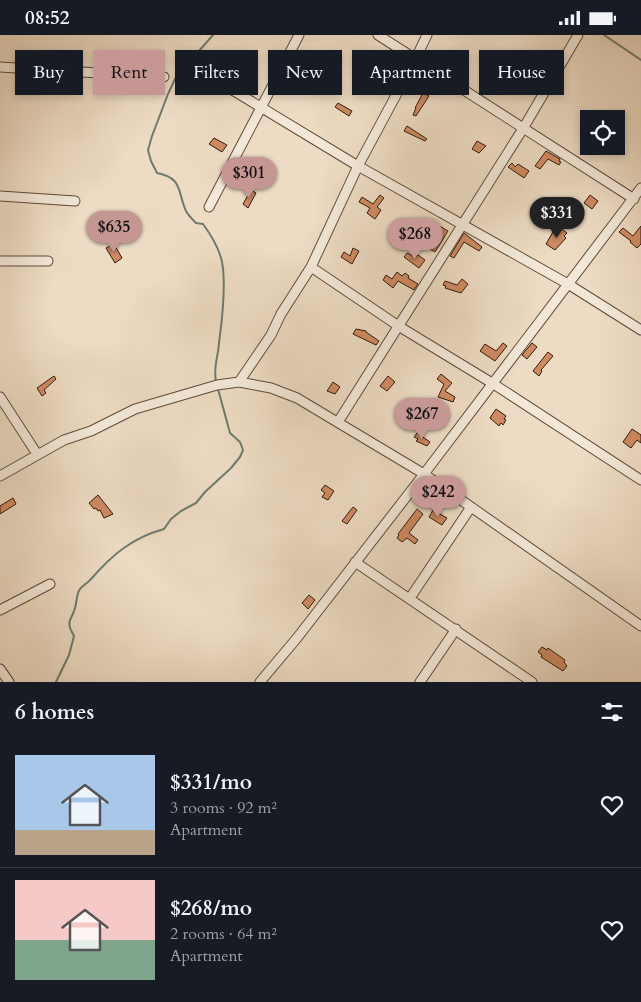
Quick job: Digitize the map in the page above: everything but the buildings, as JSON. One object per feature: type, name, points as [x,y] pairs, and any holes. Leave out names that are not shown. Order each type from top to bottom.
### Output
[{"type":"street","points":[[209,207],[299,35]]},
{"type":"street","points":[[378,35],[403,50]]},
{"type":"street","points":[[420,50],[427,35]]},
{"type":"street","points":[[338,423],[524,127],[578,35]]},
{"type":"street","points":[[0,67],[93,73]]},
{"type":"street","points":[[469,92],[634,199]]},
{"type":"street","points":[[240,95],[358,165],[568,284],[641,330]]},
{"type":"street","points":[[239,382],[311,267],[358,165],[396,95]]},
{"type":"street","points":[[260,682],[297,638],[424,474],[641,188]]},
{"type":"street","points":[[0,196],[75,201]]},
{"type":"street","points":[[0,261],[48,261]]},
{"type":"street","points":[[311,267],[400,327],[492,383],[641,480]]},
{"type":"street","points":[[0,476],[64,440],[91,431],[136,409],[217,385],[239,382],[271,388],[297,398],[424,474],[641,626]]},
{"type":"street","points":[[0,397],[37,454]]},
{"type":"street","points":[[410,598],[471,507]]},
{"type":"street","points":[[355,561],[532,682]]},
{"type":"street","points":[[0,610],[50,584]]},
{"type":"street","points":[[420,682],[456,629]]},
{"type":"street","points":[[0,669],[9,682]]},
{"type":"waterway","points":[[213,35],[176,77],[148,150],[157,173],[165,175],[175,182],[190,217],[196,223],[203,224],[214,241],[221,257],[224,291],[215,366],[216,382]]},
{"type":"waterway","points":[[604,35],[641,60]]},
{"type":"waterway","points":[[56,682],[69,655],[74,636],[69,624],[80,589],[124,548],[142,537],[164,529],[171,519],[196,503],[240,457],[243,450],[240,442],[230,433],[218,389]]}]
